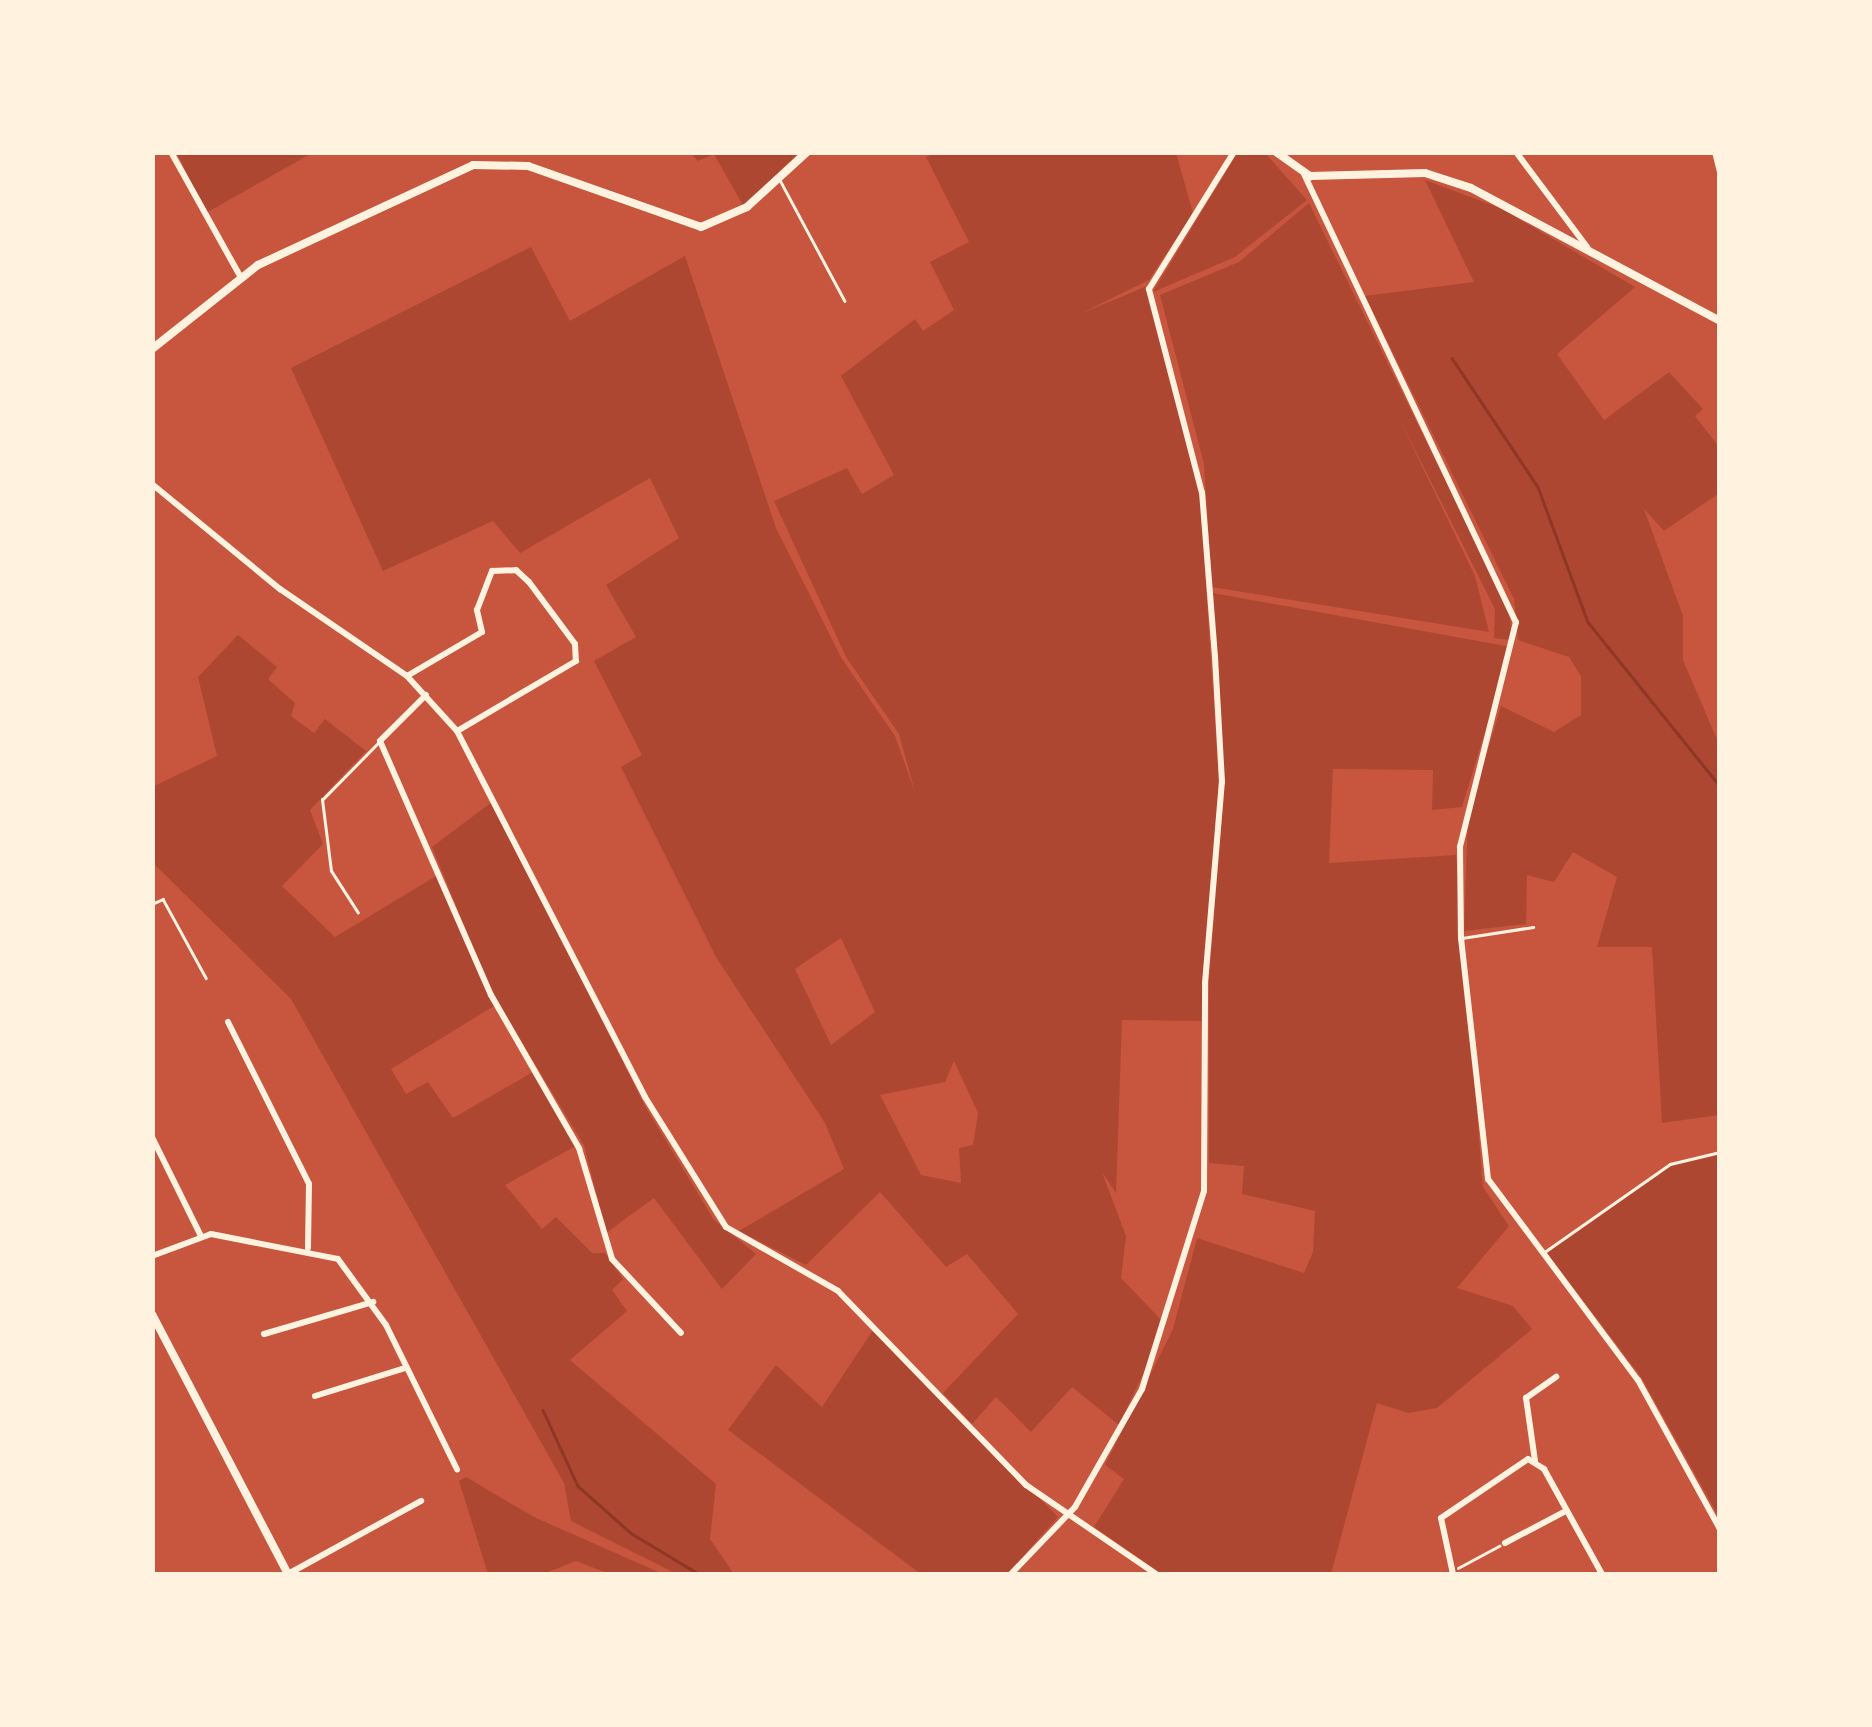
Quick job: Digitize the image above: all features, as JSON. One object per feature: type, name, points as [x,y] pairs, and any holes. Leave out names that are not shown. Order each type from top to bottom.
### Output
[{"type":"street","points":[[171,152],[240,276]]},
{"type":"street","points":[[152,348],[240,276],[487,162],[538,169],[692,227],[724,221],[780,180],[808,152]]},
{"type":"street","points":[[1011,1574],[1066,1516],[1158,1356],[1204,1191],[1205,983],[1222,782],[1215,657],[1202,493],[1149,290],[1234,152]]},
{"type":"street","points":[[1276,152],[1304,174],[1512,606],[1515,643],[1460,847],[1461,938],[1488,1179],[1638,1380],[1720,1529]]},
{"type":"street","points":[[1516,152],[1602,263]]},
{"type":"street","points":[[1715,152],[1720,172]]},
{"type":"street","points":[[1304,174],[1435,176],[1720,321]]},
{"type":"street","points":[[152,484],[296,602],[407,676],[457,731],[716,1216],[749,1245],[846,1297],[989,1450],[1066,1516],[1156,1574]]},
{"type":"street","points":[[407,676],[482,632],[476,610],[492,570],[516,570],[529,582],[575,644],[576,661],[457,731]]},
{"type":"street","points":[[426,695],[380,741],[491,995],[579,1148],[612,1260],[681,1333]]},
{"type":"street","points":[[228,1022],[309,1184],[308,1248]]},
{"type":"street","points":[[152,1137],[201,1236]]},
{"type":"street","points":[[152,1256],[201,1236],[308,1248],[350,1268],[373,1302],[457,1470]]},
{"type":"street","points":[[264,1334],[373,1302]]},
{"type":"street","points":[[152,1314],[288,1574],[421,1501]]},
{"type":"street","points":[[315,1396],[406,1368]]},
{"type":"street","points":[[1556,1377],[1526,1398],[1536,1461],[1602,1574]]},
{"type":"street","points":[[1453,1573],[1444,1514],[1510,1466],[1536,1461]]},
{"type":"street","points":[[1505,1543],[1566,1511]]},
{"type":"lane","points":[[780,180],[845,301]]},
{"type":"lane","points":[[358,913],[331,870],[322,800],[380,741]]},
{"type":"lane","points":[[152,904],[163,899],[206,978]]},
{"type":"lane","points":[[1461,938],[1533,928]]},
{"type":"lane","points":[[1542,1254],[1670,1164],[1720,1152]]},
{"type":"path","points":[[1453,1573],[1505,1543]]},
{"type":"shaded area","points":[[938,152],[1176,153],[1193,213],[1149,280],[1080,314],[1147,286],[1200,493],[1219,782],[1202,1021],[1122,1020],[1116,1193],[1102,1172],[1126,1236],[1121,1278],[1166,1325],[1119,1425],[1072,1387],[1031,1432],[996,1397],[972,1424],[943,1393],[1018,1314],[967,1254],[946,1267],[880,1192],[806,1265],[739,1231],[844,1169],[825,1123],[716,957],[621,767],[642,755],[594,661],[636,637],[606,585],[679,538],[650,478],[520,553],[493,521],[383,571],[291,368],[531,247],[570,321],[685,256],[776,528],[842,659],[895,736],[915,792],[899,734],[846,657],[774,501],[847,468],[862,494],[894,475],[841,376],[915,319],[923,331],[954,310],[930,262],[969,242],[926,157]],"holes":[[[841,938],[875,1012],[831,1045],[795,969]],[[954,1061],[978,1113],[973,1145],[959,1148],[961,1183],[921,1175],[880,1095],[945,1082]]]},
{"type":"shaded area","points":[[177,153],[312,153],[206,213]]},
{"type":"shaded area","points":[[691,153],[798,153],[744,207],[714,154],[698,161]]},
{"type":"shaded area","points":[[1237,153],[1265,153],[1307,200],[1235,257],[1153,292]]},
{"type":"shaded area","points":[[1425,180],[1502,209],[1635,287],[1557,354],[1604,420],[1669,372],[1703,409],[1695,416],[1719,447],[1719,493],[1664,531],[1644,509],[1683,616],[1683,660],[1719,744],[1719,1115],[1662,1123],[1652,947],[1597,947],[1617,877],[1573,852],[1554,882],[1527,875],[1526,924],[1464,931],[1468,816],[1501,706],[1554,732],[1581,715],[1581,676],[1569,657],[1518,640],[1514,599],[1365,296],[1474,282]]},
{"type":"shaded area","points":[[1309,203],[1509,610],[1512,640],[1494,638],[1495,609],[1395,410],[1475,576],[1489,632],[1212,587],[1204,464],[1160,295],[1239,262]]},
{"type":"shaded area","points":[[1213,593],[1511,647],[1462,807],[1432,810],[1433,770],[1333,769],[1329,863],[1456,855],[1483,1187],[1509,1226],[1457,1288],[1513,1306],[1532,1329],[1437,1408],[1408,1413],[1377,1403],[1331,1574],[1162,1574],[1094,1527],[1124,1479],[1105,1465],[1173,1329],[1197,1238],[1304,1273],[1313,1252],[1315,1211],[1242,1194],[1244,1166],[1209,1163],[1209,979],[1224,791]]},
{"type":"shaded area","points":[[238,635],[277,667],[268,679],[295,703],[291,716],[314,733],[325,719],[366,751],[310,810],[323,844],[282,886],[335,937],[441,873],[494,1006],[391,1069],[406,1094],[428,1082],[453,1118],[533,1072],[576,1146],[505,1185],[542,1229],[556,1217],[592,1253],[605,1253],[623,1279],[612,1290],[627,1311],[570,1360],[716,1484],[710,1539],[734,1574],[677,1574],[571,1521],[564,1483],[291,999],[153,863],[152,787],[217,756],[198,677]]},
{"type":"shaded area","points":[[492,802],[646,1108],[714,1220],[756,1254],[722,1289],[654,1198],[606,1233],[584,1145],[492,993],[432,847]]},
{"type":"shaded area","points":[[1719,1155],[1719,1517],[1641,1377],[1547,1253],[1671,1166]]},
{"type":"shaded area","points":[[873,1330],[1058,1517],[1007,1574],[921,1574],[728,1430],[776,1365],[822,1407]]},
{"type":"shaded area","points":[[466,1477],[534,1517],[663,1574],[610,1574],[576,1561],[543,1574],[488,1574],[459,1481]]},
{"type":"waterway","points":[[1452,358],[1538,487],[1588,622],[1720,786]]},
{"type":"waterway","points":[[543,1410],[578,1486],[631,1533],[699,1574]]}]
